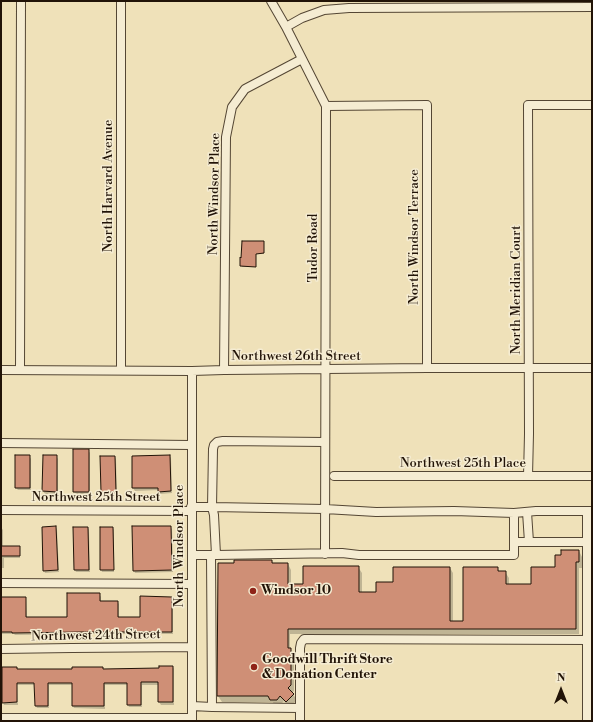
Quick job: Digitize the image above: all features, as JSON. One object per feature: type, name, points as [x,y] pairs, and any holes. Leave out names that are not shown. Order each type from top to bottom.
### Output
[{"type":"street","points":[[20,370],[21,1]]},
{"type":"street","name":"North Harvard Avenue","points":[[121,1],[121,370]]},
{"type":"street","name":"Tudor Road","points":[[271,1],[286,27],[326,106],[325,554]]},
{"type":"street","points":[[286,27],[302,18],[324,10],[349,8],[592,7]]},
{"type":"street","name":"North Windsor Place","points":[[224,370],[226,137],[232,107],[245,89],[302,59]]},
{"type":"street","name":"North Windsor Terrace","points":[[326,106],[427,105],[427,368]]},
{"type":"street","name":"North Meridian Court","points":[[528,476],[530,434],[528,105],[592,105]]},
{"type":"street","name":"Northwest 26th Street","points":[[1,370],[192,371],[427,368],[592,368]]},
{"type":"street","name":"North Windsor Place","points":[[192,371],[192,720]]},
{"type":"street","points":[[212,707],[214,515],[212,507],[214,445],[217,442],[223,441],[325,438]]},
{"type":"street","points":[[1,443],[191,445]]},
{"type":"street","name":"Northwest 25th Place","points":[[334,476],[592,476]]},
{"type":"street","name":"Northwest 25th Street","points":[[1,510],[191,509],[212,507],[325,509],[376,512],[454,511],[514,513],[536,511],[589,511]]},
{"type":"street","points":[[587,721],[589,640],[586,542],[589,531],[589,511]]},
{"type":"street","points":[[528,512],[529,542]]},
{"type":"street","points":[[192,555],[342,553],[359,555],[514,555],[514,513]]},
{"type":"street","points":[[514,542],[586,542]]},
{"type":"street","points":[[1,583],[192,584]]},
{"type":"street","points":[[300,721],[300,648],[301,643],[304,640],[589,640]]},
{"type":"street","name":"Northwest 24th Street","points":[[1,649],[192,647]]},
{"type":"street","points":[[192,706],[300,708]]},
{"type":"street","points":[[1,718],[192,720]]},
{"type":"building","points":[[242,241],[264,241],[264,253],[256,254],[256,267],[240,266]]},
{"type":"building","points":[[73,449],[89,449],[89,492],[73,492]]},
{"type":"building","points":[[15,455],[30,455],[30,488],[15,488]]},
{"type":"building","points":[[43,455],[57,455],[57,492],[42,491]]},
{"type":"building","points":[[170,455],[171,491],[158,492],[158,488],[132,488],[132,456]]},
{"type":"building","points":[[100,456],[115,456],[116,492],[101,492]]},
{"type":"building","points":[[56,526],[58,570],[43,571],[42,527]]},
{"type":"building","points":[[132,526],[171,526],[172,570],[133,571]]},
{"type":"building","points":[[73,527],[88,527],[89,570],[74,570]]},
{"type":"building","points":[[100,527],[113,527],[114,570],[100,570]]},
{"type":"building","points":[[1,546],[20,546],[20,556],[1,556]]},
{"type":"building","points":[[561,550],[579,550],[579,562],[576,562],[576,629],[288,629],[288,648],[291,648],[291,685],[288,688],[294,694],[286,702],[280,696],[277,700],[270,700],[268,696],[217,696],[218,563],[234,563],[234,560],[272,560],[272,563],[288,563],[288,584],[303,584],[303,566],[359,566],[359,592],[376,592],[376,582],[393,582],[393,567],[450,567],[450,621],[463,621],[463,567],[498,567],[498,571],[506,571],[506,584],[531,584],[531,567],[555,567],[555,555],[561,555]]},
{"type":"building","points":[[67,593],[100,593],[100,601],[118,601],[118,617],[140,617],[140,596],[172,597],[172,632],[1,632],[1,597],[26,597],[26,617],[67,617]]},
{"type":"building","points":[[159,666],[173,666],[173,702],[158,702],[158,682],[141,682],[141,705],[127,705],[127,683],[104,683],[104,706],[72,706],[72,683],[48,683],[48,706],[35,706],[34,683],[17,683],[17,702],[2,703],[2,667],[17,667],[17,669],[72,669],[72,667],[103,667],[103,669],[159,668]]},
{"type":"place","name":"Windsor 10","points":[[253,591]]},
{"type":"place","name":"Goodwill Thrift Store & Donation Center","points":[[254,667]]}]
